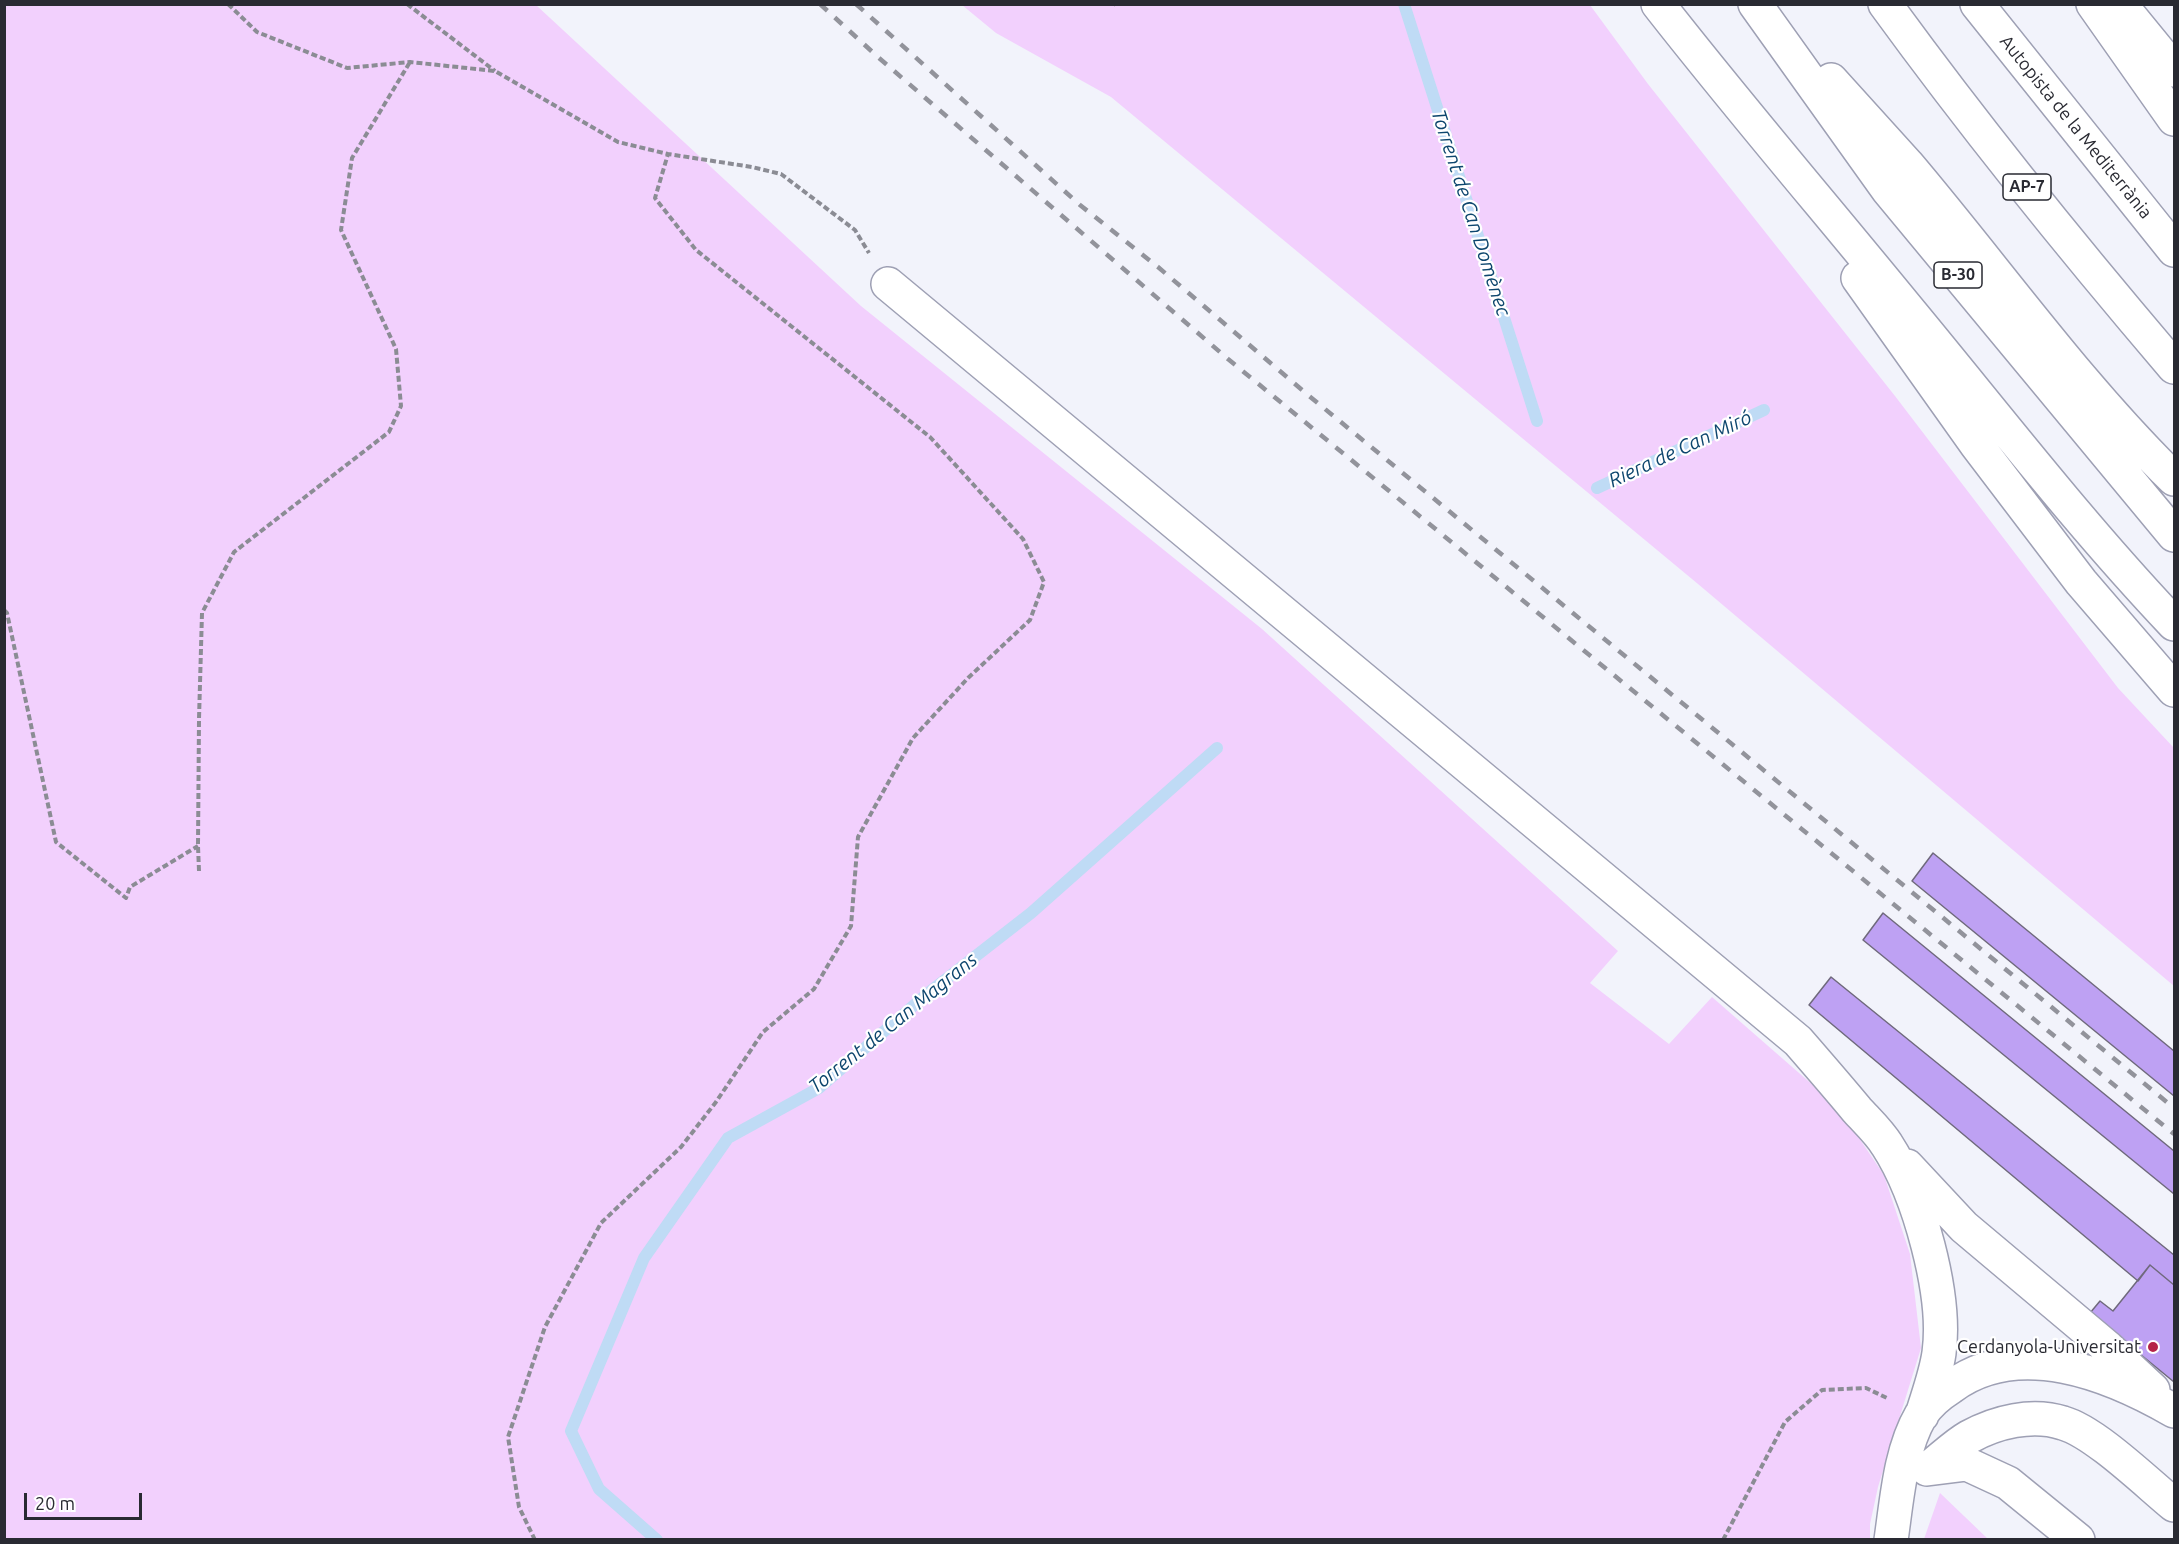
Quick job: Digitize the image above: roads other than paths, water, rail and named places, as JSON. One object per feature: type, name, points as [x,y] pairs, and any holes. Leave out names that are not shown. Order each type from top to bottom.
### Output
[{"type":"main road","points":[[1658,4],[1733,100],[1918,321],[2055,490],[2175,624]]},
{"type":"main road","name":"B-30","points":[[1755,4],[1888,190],[2175,535]]},
{"type":"main road","points":[[1764,4],[1907,164],[2065,360],[2135,441],[2175,479]]},
{"type":"main road","name":"AP-7","points":[[1885,4],[1929,64],[2114,296],[2175,367]]},
{"type":"main road","name":"Autopista de la Mediterrània","points":[[1977,4],[2175,250]]},
{"type":"main road","points":[[2093,4],[2175,119]]},
{"type":"main road","points":[[2120,4],[2175,70]]},
{"type":"main road","points":[[1733,100],[1889,324],[1983,453],[2081,582],[2175,690]]},
{"type":"main road","points":[[888,284],[1798,1041],[1886,1144],[1964,1227],[2108,1348],[2174,1411]]},
{"type":"main road","points":[[1886,1144],[1908,1184],[1922,1223],[1935,1280],[1940,1320],[1939,1352],[1933,1379],[1922,1415],[1910,1442],[1914,1474],[1891,1539]]},
{"type":"main road","points":[[1922,1415],[1939,1395],[1964,1377],[1989,1367],[2026,1362],[2062,1364],[2090,1373],[2108,1379],[2174,1411]]},
{"type":"main road","points":[[1914,1474],[1968,1438],[1994,1425],[2024,1418],[2063,1423],[2090,1436],[2175,1505]]},
{"type":"main road","points":[[1914,1474],[1967,1464],[2008,1483],[2078,1539]]},
{"type":"waterway","name":"Torrent de Can Domènec","points":[[1404,4],[1537,421]]},
{"type":"waterway","name":"Riera de Can Miró","points":[[1597,488],[1764,410]]},
{"type":"waterway","name":"Torrent de Can Magrans","points":[[657,1540],[599,1489],[571,1431],[644,1258],[728,1138],[819,1088],[927,994],[1031,913],[1217,748]]},
{"type":"railway","points":[[820,4],[879,58],[1228,359],[2174,1134]]},
{"type":"railway","points":[[856,4],[1080,205],[1158,267],[1308,395],[2174,1108]]},
{"type":"place","name":"Cerdanyola-Universitat","points":[[2153,1347]]}]
